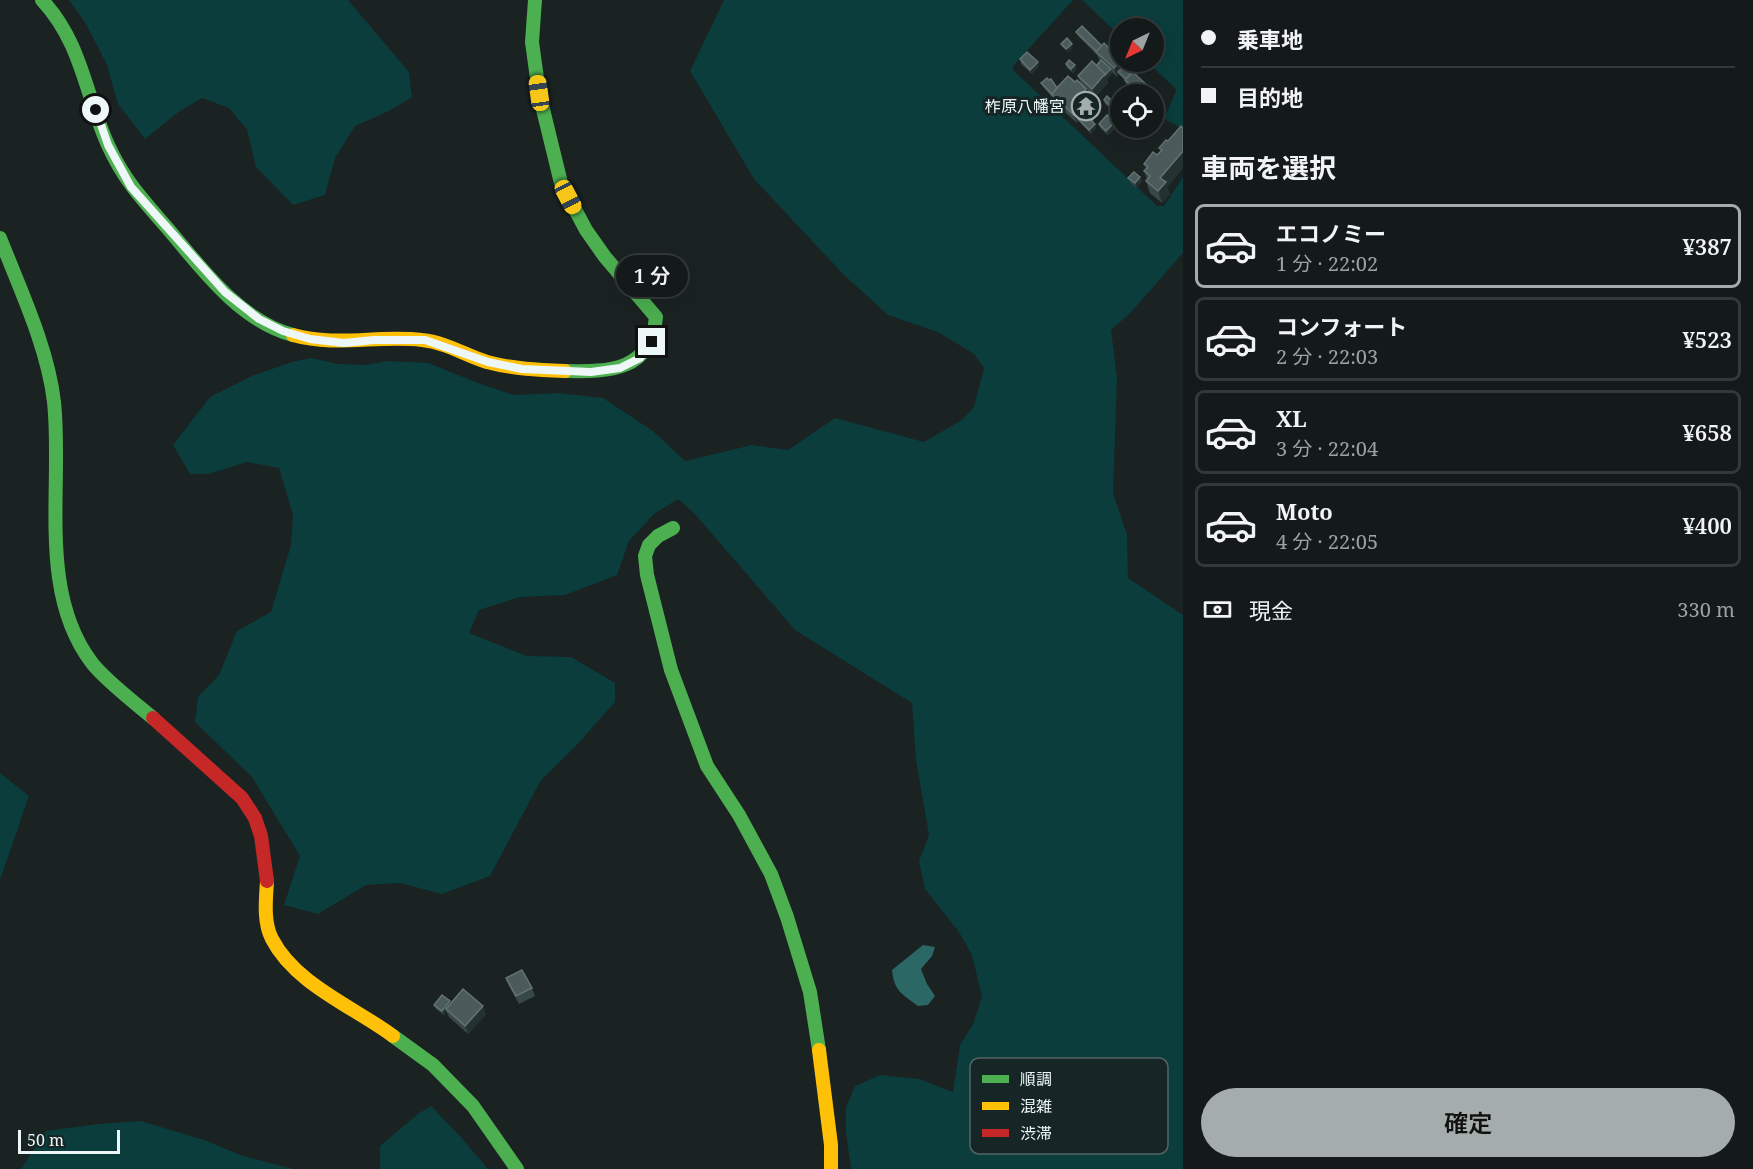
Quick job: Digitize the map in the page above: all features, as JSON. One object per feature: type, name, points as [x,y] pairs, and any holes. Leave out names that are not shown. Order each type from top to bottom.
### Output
[{"type":"street","points":[[42,0],[50,7],[65,29],[79,60],[108,145],[131,187],[225,292],[259,319],[283,331],[310,339],[344,343],[374,340],[425,340],[488,362],[522,369],[591,372],[620,368],[640,358],[652,342],[656,317],[605,257],[586,230],[561,183],[539,93],[532,42],[535,0]]},
{"type":"street","points":[[0,238],[40,340],[54,400],[57,451],[56,537],[60,583],[66,614],[74,636],[93,665],[242,798],[255,818],[261,836],[267,874],[265,910],[271,938],[290,966],[433,1065],[472,1106],[517,1169]]},
{"type":"street","points":[[674,528],[658,536],[649,545],[645,556],[647,575],[671,670],[707,766],[739,815],[771,874],[788,917],[810,992],[824,1081],[831,1145],[831,1169]]},
{"type":"shaded area","points":[[69,0],[348,0],[409,72],[412,97],[389,111],[355,126],[335,158],[325,195],[293,205],[256,167],[247,130],[229,108],[202,98],[177,113],[145,139],[118,104],[107,65],[86,24]]},
{"type":"shaded area","points":[[724,0],[1073,0],[1014,65],[1013,70],[1157,206],[1164,206],[1183,177],[1183,253],[1132,311],[1111,330],[1117,378],[1113,493],[1127,535],[1128,578],[1183,615],[1183,1169],[851,1169],[846,1132],[846,1107],[855,1086],[880,1075],[919,1079],[953,1092],[960,1045],[973,1024],[982,997],[972,955],[959,932],[925,889],[919,861],[929,835],[916,760],[912,703],[795,630],[694,513],[678,499],[654,514],[629,541],[617,575],[565,595],[520,597],[479,610],[469,633],[527,656],[571,657],[615,683],[615,702],[575,747],[541,780],[490,876],[442,894],[400,883],[366,885],[318,914],[284,905],[300,856],[252,777],[195,722],[198,697],[219,675],[237,631],[271,612],[291,545],[293,515],[279,468],[247,462],[209,474],[190,474],[173,445],[210,397],[254,375],[311,358],[338,364],[365,365],[387,361],[428,363],[514,395],[560,393],[603,398],[653,431],[685,461],[752,445],[788,450],[835,418],[924,442],[962,420],[974,407],[984,368],[974,354],[938,332],[888,315],[843,274],[754,179],[690,71]]},
{"type":"shaded area","points":[[1082,0],[1183,0],[1183,129],[1166,120],[1165,117],[1176,91],[1158,72],[1164,72],[1164,18],[1110,18],[1110,27]]},
{"type":"shaded area","points":[[0,773],[29,796],[0,880]]},
{"type":"shaded area","points":[[923,945],[935,947],[932,956],[921,969],[935,996],[928,1005],[918,1006],[903,995],[897,987],[892,970]]},
{"type":"shaded area","points":[[431,1106],[488,1169],[380,1169],[380,1146]]},
{"type":"shaded area","points":[[141,1121],[204,1140],[243,1156],[293,1169],[21,1169],[46,1131]]},
{"type":"building","points":[[1082,26],[1102,46],[1097,52],[1076,32]]},
{"type":"building","points":[[1067,38],[1072,44],[1066,49],[1061,44]]},
{"type":"building","points":[[1104,43],[1110,49],[1110,64],[1096,52]]},
{"type":"building","points":[[1027,52],[1038,62],[1030,70],[1020,59]]},
{"type":"building","points":[[1069,60],[1075,65],[1071,69],[1066,64]]},
{"type":"building","points":[[1101,60],[1110,70],[1105,75],[1096,66]]},
{"type":"building","points":[[1092,61],[1105,74],[1092,89],[1078,76]]},
{"type":"building","points":[[1118,72],[1130,72],[1126,79]]},
{"type":"building","points":[[1133,72],[1146,84],[1129,84],[1125,80]]},
{"type":"building","points":[[1068,76],[1075,82],[1077,80],[1091,98],[1074,115],[1051,94]]},
{"type":"building","points":[[1047,78],[1051,79],[1057,88],[1052,94],[1041,83]]},
{"type":"building","points":[[1107,96],[1110,99],[1109,105],[1104,100]]},
{"type":"building","points":[[1083,113],[1086,116],[1088,114],[1095,124],[1089,130],[1078,119]]},
{"type":"building","points":[[1107,115],[1110,118],[1110,127],[1106,131],[1099,124]]},
{"type":"building","points":[[1181,126],[1183,128],[1183,151],[1160,178],[1166,182],[1158,191],[1146,181],[1150,176],[1144,171],[1148,167],[1144,164],[1153,152],[1157,155],[1162,150],[1159,148]]},
{"type":"building","points":[[1134,172],[1140,177],[1135,183],[1128,178]]},
{"type":"building","points":[[522,970],[532,988],[516,996],[506,978]]},
{"type":"building","points":[[463,989],[483,1006],[465,1026],[446,1009]]},
{"type":"building","points":[[442,995],[450,1001],[442,1011],[434,1005]]},
{"type":"traffic: fast","points":[[42,0],[66,34],[108,145],[135,190],[209,277],[239,306],[274,328],[293,335]]},
{"type":"traffic: fast","points":[[535,0],[532,42],[539,93],[561,183],[586,230],[605,257],[656,317],[646,348],[637,358],[612,369],[565,371]]},
{"type":"traffic: fast","points":[[0,238],[40,340],[51,382],[56,435],[56,537],[58,571],[64,604],[75,635],[92,663],[112,684],[153,718]]},
{"type":"traffic: fast","points":[[673,528],[658,536],[649,545],[645,556],[647,575],[671,670],[707,766],[739,815],[771,874],[810,992],[819,1050]]},
{"type":"traffic: fast","points":[[393,1036],[433,1065],[473,1106],[517,1169]]},
{"type":"traffic: slow","points":[[293,335],[341,341],[422,340],[439,343],[487,362],[526,369],[565,371]]},
{"type":"traffic: slow","points":[[267,881],[267,925],[282,955],[295,969],[326,994],[393,1036]]},
{"type":"traffic: slow","points":[[819,1050],[831,1145],[831,1169]]},
{"type":"traffic: jam","points":[[153,718],[242,798],[255,818],[261,836],[267,881]]},
{"type":"place","name":"柞原八幡宮","points":[[1086,106]]},
{"type":"route","points":[[96,110],[108,145],[131,187],[225,292],[259,319],[283,331],[310,339],[344,343],[374,340],[425,340],[488,362],[522,369],[591,372],[620,368],[640,358],[652,342]]}]
